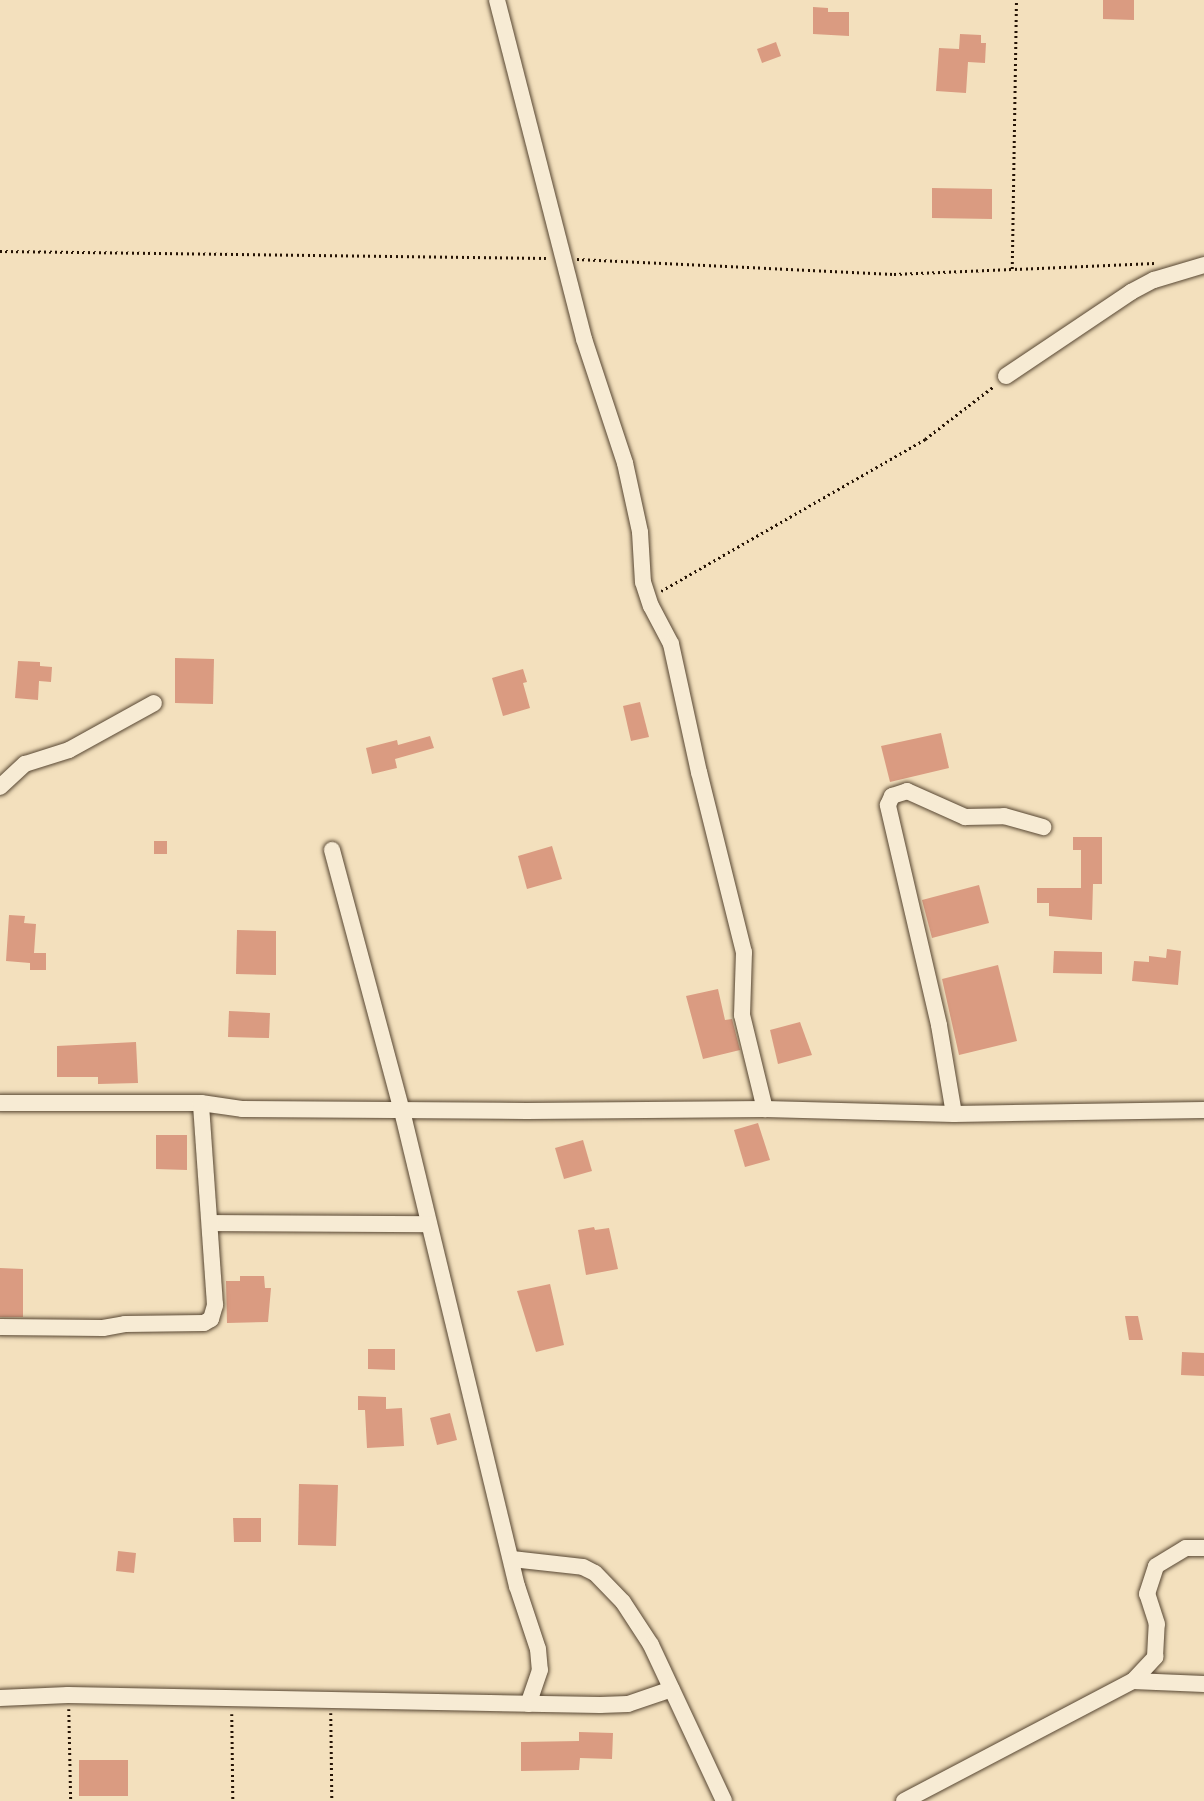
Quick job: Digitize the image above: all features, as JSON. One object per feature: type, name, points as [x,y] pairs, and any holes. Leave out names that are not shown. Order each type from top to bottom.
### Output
[{"type":"street","points":[[498,0],[584,339],[625,463],[640,532],[643,582],[671,644],[699,772],[744,952],[742,1015],[765,1109]]},
{"type":"street","points":[[1006,376],[1131,292],[1154,280],[1204,265]]},
{"type":"street","points":[[0,787],[25,764],[69,750],[154,704]]},
{"type":"street","points":[[954,1114],[939,1026],[888,805],[892,796],[907,791],[965,817],[1004,816],[1043,827]]},
{"type":"street","points":[[332,850],[402,1111],[517,1586],[538,1649],[540,1670],[528,1704]]},
{"type":"street","points":[[0,1103],[201,1103],[242,1109],[402,1111],[765,1109],[954,1114],[1204,1110]]},
{"type":"street","points":[[0,1327],[103,1328],[125,1324],[204,1323],[215,1312],[201,1103]]},
{"type":"street","points":[[210,1223],[428,1224]]},
{"type":"street","points":[[904,1801],[1133,1681],[1156,1657],[1157,1624],[1147,1594],[1156,1566],[1186,1548],[1204,1548]]},
{"type":"street","points":[[512,1559],[583,1567],[600,1578],[623,1602],[644,1634],[724,1801]]},
{"type":"street","points":[[1133,1681],[1204,1684]]},
{"type":"street","points":[[0,1698],[68,1695],[628,1704],[671,1689]]},
{"type":"path","points":[[1012,269],[1016,0]]},
{"type":"path","points":[[0,251],[565,258],[894,274],[1163,263]]},
{"type":"path","points":[[649,598],[925,439],[1006,376]]},
{"type":"path","points":[[68,1695],[71,1801]]},
{"type":"path","points":[[231,1697],[233,1801]]},
{"type":"path","points":[[331,1700],[332,1801]]},
{"type":"building","points":[[1103,0],[1134,0],[1134,20],[1103,19]]},
{"type":"building","points":[[813,7],[828,8],[828,12],[849,12],[849,36],[813,34]]},
{"type":"building","points":[[960,34],[981,35],[981,43],[986,43],[985,63],[968,62],[966,93],[936,91],[939,48],[959,49]]},
{"type":"building","points":[[776,42],[781,56],[762,63],[757,49]]},
{"type":"building","points":[[932,188],[992,189],[992,219],[932,218]]},
{"type":"building","points":[[175,658],[214,659],[213,704],[175,703]]},
{"type":"building","points":[[18,661],[40,662],[40,666],[52,667],[51,682],[39,681],[38,700],[15,698]]},
{"type":"building","points":[[523,669],[527,682],[523,683],[530,708],[503,716],[492,678]]},
{"type":"building","points":[[640,702],[649,737],[631,741],[623,706]]},
{"type":"building","points":[[941,733],[949,768],[890,782],[881,746]]},
{"type":"building","points":[[430,736],[434,748],[395,759],[397,768],[372,774],[366,748],[397,740],[398,745]]},
{"type":"building","points":[[1073,837],[1102,837],[1102,884],[1093,884],[1092,920],[1049,916],[1049,903],[1037,903],[1037,888],[1081,888],[1081,850],[1073,850]]},
{"type":"building","points":[[154,841],[167,841],[167,854],[154,854]]},
{"type":"building","points":[[552,846],[562,879],[527,889],[518,856]]},
{"type":"building","points":[[979,885],[989,923],[932,938],[922,900]]},
{"type":"building","points":[[9,915],[25,916],[24,923],[36,924],[34,953],[46,953],[46,970],[30,970],[30,963],[6,961]]},
{"type":"building","points":[[237,930],[276,931],[276,975],[236,974]]},
{"type":"building","points":[[1167,949],[1181,951],[1178,985],[1132,981],[1134,961],[1149,962],[1149,956],[1166,958]]},
{"type":"building","points":[[1054,951],[1102,952],[1102,974],[1053,973]]},
{"type":"building","points":[[998,965],[1017,1041],[959,1055],[942,979]]},
{"type":"building","points":[[718,989],[725,1020],[732,1019],[740,1050],[703,1059],[686,996]]},
{"type":"building","points":[[229,1011],[270,1013],[269,1038],[228,1037]]},
{"type":"building","points":[[800,1022],[812,1055],[778,1064],[770,1030]]},
{"type":"building","points":[[136,1042],[138,1083],[98,1084],[98,1077],[57,1077],[57,1046]]},
{"type":"building","points":[[758,1123],[770,1160],[745,1167],[734,1130]]},
{"type":"building","points":[[156,1135],[187,1135],[187,1170],[156,1169]]},
{"type":"building","points":[[583,1140],[592,1171],[564,1179],[555,1148]]},
{"type":"building","points":[[594,1227],[595,1230],[609,1228],[618,1269],[586,1275],[578,1230]]},
{"type":"building","points":[[0,1268],[23,1269],[23,1317],[0,1317]]},
{"type":"building","points":[[240,1276],[264,1276],[265,1288],[271,1288],[268,1322],[227,1323],[226,1281],[240,1281]]},
{"type":"building","points":[[550,1284],[564,1345],[536,1352],[517,1291]]},
{"type":"building","points":[[1125,1316],[1138,1316],[1143,1340],[1129,1340]]},
{"type":"building","points":[[368,1349],[395,1349],[395,1370],[368,1369]]},
{"type":"building","points":[[1182,1352],[1204,1353],[1204,1376],[1181,1375]]},
{"type":"building","points":[[358,1396],[386,1397],[386,1409],[402,1408],[404,1446],[367,1448],[365,1410],[358,1410]]},
{"type":"building","points":[[450,1413],[457,1440],[437,1445],[430,1418]]},
{"type":"building","points":[[299,1484],[338,1485],[336,1546],[298,1545]]},
{"type":"building","points":[[233,1518],[261,1518],[261,1542],[234,1542]]},
{"type":"building","points":[[118,1551],[136,1553],[134,1573],[116,1571]]},
{"type":"building","points":[[579,1732],[613,1733],[612,1759],[580,1758],[579,1770],[521,1771],[521,1742],[579,1741]]},
{"type":"building","points":[[79,1760],[128,1760],[128,1796],[79,1796]]}]
